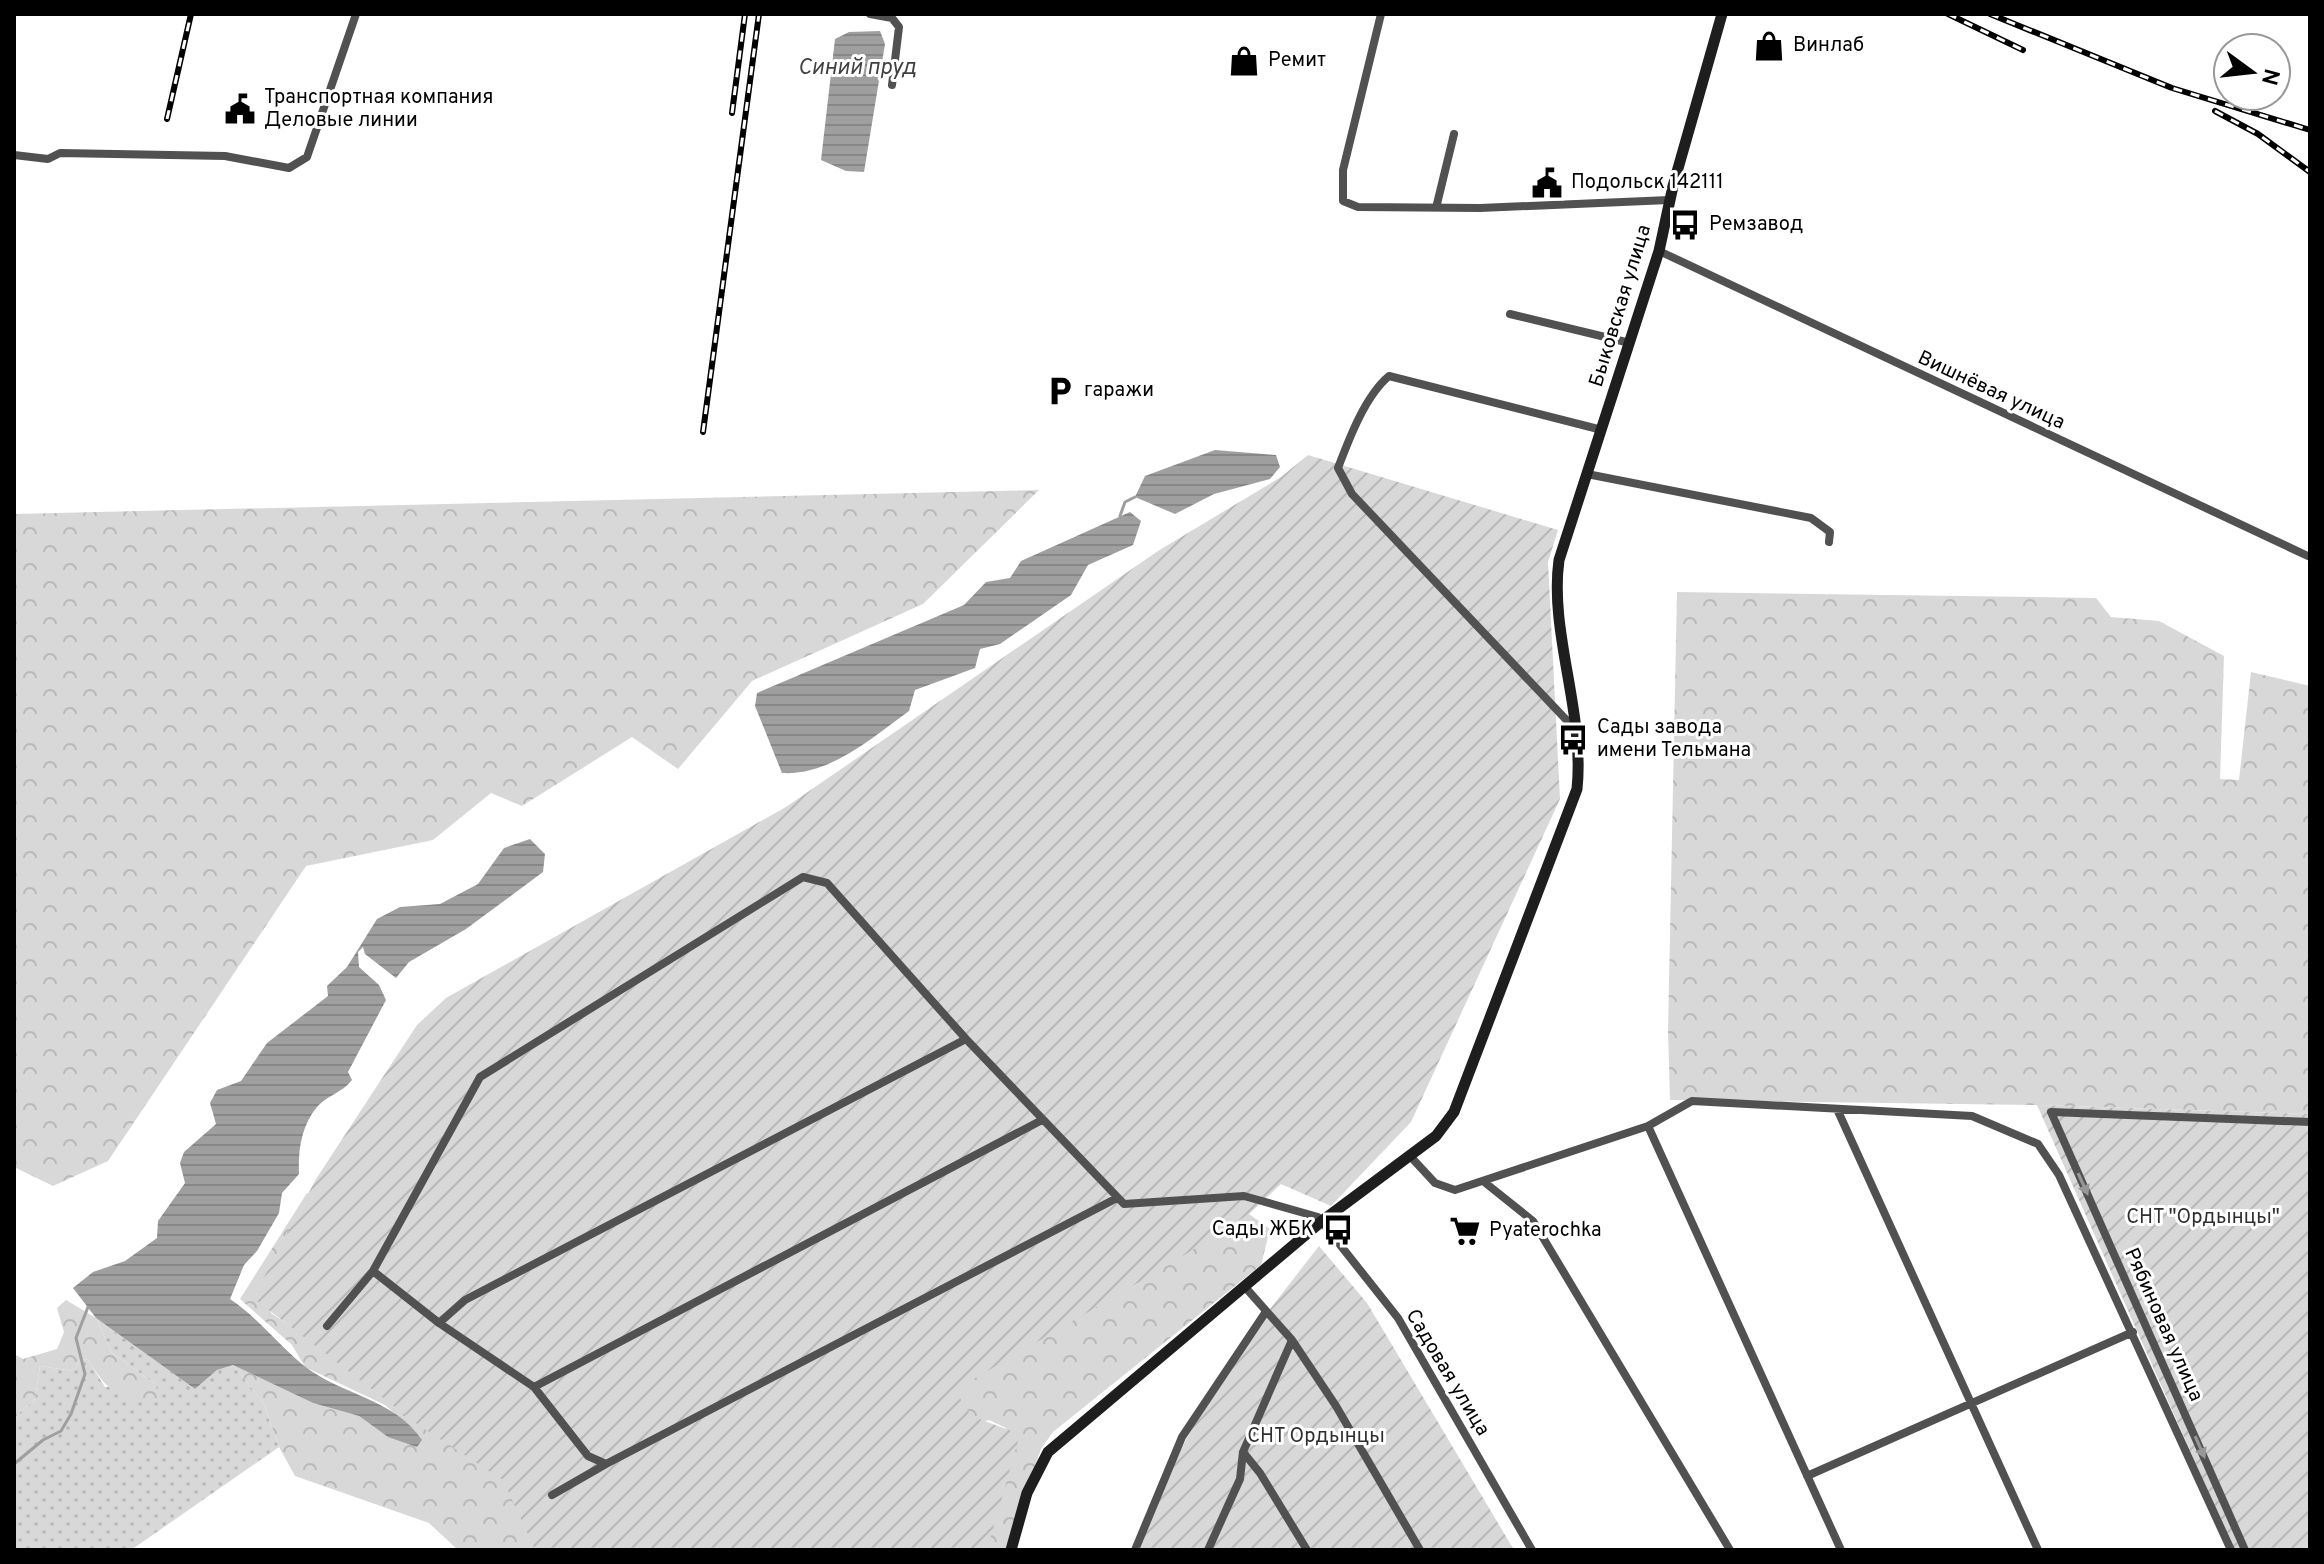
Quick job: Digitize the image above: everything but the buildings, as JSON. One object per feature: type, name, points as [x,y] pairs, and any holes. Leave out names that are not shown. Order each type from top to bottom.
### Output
[{"type":"street","points":[[14,155],[48,159],[60,153],[225,156],[289,168],[307,157],[356,14]]},
{"type":"street","points":[[870,14],[892,18],[899,27],[892,85]]},
{"type":"street","points":[[1381,14],[1343,170],[1343,201],[1358,207],[1436,208],[1669,200]]},
{"type":"street","name":"Быковская улица","points":[[1011,1550],[1027,1493],[1048,1452],[1322,1221],[1436,1136],[1454,1112],[1577,789],[1577,731],[1558,596],[1559,560],[1659,251],[1669,200],[1722,14]]},
{"type":"street","points":[[1436,208],[1454,134]]},
{"type":"street","name":"Вишнёвая улица","points":[[1659,251],[2310,557]]},
{"type":"street","points":[[1510,314],[1630,343]]},
{"type":"street","points":[[1577,731],[1352,494],[1343,483],[1338,468],[1364,411],[1378,387],[1389,376],[1602,430]]},
{"type":"street","points":[[1587,474],[1811,518],[1830,532],[1829,542]]},
{"type":"street","points":[[327,1326],[373,1271],[480,1077],[803,877],[827,883],[966,1039],[1124,1204],[1244,1196],[1284,1205],[1322,1221]]},
{"type":"street","points":[[439,1323],[465,1300],[966,1039]]},
{"type":"street","points":[[1410,1156],[1444,1189],[1455,1190],[1648,1126],[1692,1101],[1972,1116],[2038,1144],[2059,1175],[2231,1550]]},
{"type":"street","points":[[1837,1109],[2038,1550]]},
{"type":"street","name":"Рябиновая улица","points":[[2245,1550],[2051,1112],[2310,1122]]},
{"type":"street","points":[[534,1387],[1042,1120]]},
{"type":"street","points":[[1648,1126],[1841,1550]]},
{"type":"street","points":[[1483,1181],[1533,1221],[1730,1550]]},
{"type":"street","points":[[552,1495],[1117,1198]]},
{"type":"street","name":"Садовая улица","points":[[1322,1221],[1398,1318],[1532,1550]]},
{"type":"street","points":[[373,1271],[439,1323],[534,1387],[588,1456],[606,1464]]},
{"type":"street","points":[[1245,1287],[1292,1340],[1336,1406],[1420,1550]]},
{"type":"street","points":[[1135,1550],[1182,1437],[1265,1313]]},
{"type":"street","points":[[1807,1476],[2133,1332]]},
{"type":"street","points":[[1208,1550],[1240,1479],[1243,1452],[1292,1340]]},
{"type":"street","points":[[1243,1452],[1260,1473],[1307,1550]]},
{"type":"green space","points":[[1308,455],[1558,530],[1548,562],[1560,799],[1411,1122],[1331,1206],[1281,1184],[1249,1214],[1175,1261],[955,1390],[971,1416],[1020,1434],[987,1550],[535,1550],[503,1480],[420,1426],[253,1298],[316,1179],[417,1025],[446,998],[786,807],[1158,551],[1281,477]]},
{"type":"green space","points":[[1039,490],[923,604],[752,681],[678,769],[632,737],[522,806],[491,793],[433,840],[306,866],[108,1161],[53,1186],[14,1167],[14,514]]},
{"type":"green space","points":[[1677,592],[2096,598],[2111,617],[2159,621],[2224,656],[2220,779],[2239,780],[2251,672],[2310,686],[2310,1114],[2037,1105],[1670,1100],[1668,1031]]},
{"type":"green space","name":"СНТ \"Ордынцы\"","points":[[2037,1105],[2310,1114],[2310,1550],[2234,1550]]},
{"type":"green space","points":[[307,1193],[316,1195],[266,1296],[271,1313],[517,1481],[548,1550],[458,1550],[429,1523],[295,1476],[279,1447],[263,1402],[233,1365],[313,1403],[359,1416],[388,1437],[416,1432],[385,1405],[305,1367],[292,1345],[240,1299]]},
{"type":"green space","points":[[1249,1214],[1270,1229],[1261,1265],[1053,1432],[1041,1449],[1006,1550],[984,1550],[1012,1451],[1006,1428],[989,1420],[558,1542],[1233,1217]]},
{"type":"green space","name":"СНТ Ордынцы","points":[[1319,1246],[1367,1303],[1514,1550],[1138,1550],[1175,1459],[1235,1354]]},
{"type":"green space","points":[[66,1300],[96,1318],[112,1353],[155,1384],[160,1396],[148,1403],[118,1394],[106,1385],[88,1360],[81,1359],[73,1371],[40,1366],[35,1399],[19,1413],[14,1424],[14,1354],[23,1359],[57,1349],[64,1332],[57,1308]]},
{"type":"green space","points":[[96,1318],[195,1389],[217,1370],[233,1365],[263,1402],[279,1447],[131,1550],[14,1550],[14,1424],[19,1413],[35,1399],[40,1366],[73,1371],[81,1359],[88,1360],[105,1387],[155,1384],[112,1353]]},
{"type":"water","name":"Синий пруд","points":[[880,31],[885,44],[864,172],[846,171],[821,160],[835,39],[849,32]]},
{"type":"water","points":[[1215,450],[1276,455],[1280,467],[1270,479],[1214,494],[1175,514],[1135,497],[1145,476]]},
{"type":"water","points":[[1130,512],[1141,521],[1133,545],[1088,565],[1071,595],[1000,644],[980,649],[975,668],[915,690],[909,711],[834,762],[800,772],[782,773],[755,706],[757,693],[964,605],[986,582],[1010,578],[1021,561]]},
{"type":"water","points":[[530,839],[545,854],[543,872],[466,929],[409,962],[396,978],[365,954],[363,947],[358,952],[359,967],[379,985],[386,1000],[348,1072],[352,1080],[321,1103],[307,1122],[300,1148],[299,1174],[282,1193],[279,1213],[257,1251],[244,1265],[230,1299],[303,1365],[397,1415],[422,1440],[417,1447],[388,1437],[359,1416],[313,1403],[233,1365],[217,1370],[195,1389],[96,1318],[73,1288],[93,1272],[125,1261],[157,1238],[158,1221],[185,1183],[180,1163],[184,1152],[216,1124],[210,1103],[217,1090],[241,1081],[267,1043],[328,996],[327,986],[347,967],[377,919],[400,907],[440,904],[478,884],[504,848]]},
{"type":"waterway","points":[[1120,516],[1125,502],[1135,497]]},
{"type":"waterway","points":[[14,1464],[43,1440],[61,1431],[71,1414],[85,1374],[76,1338],[88,1307]]},
{"type":"railway","points":[[167,119],[191,14]]},
{"type":"railway","points":[[732,113],[745,14]]},
{"type":"railway","points":[[703,432],[759,14]]},
{"type":"railway","points":[[1948,14],[2023,50]]},
{"type":"railway","points":[[1990,14],[2172,88],[2310,130]]},
{"type":"railway","points":[[2217,112],[2258,134],[2310,172]]},
{"type":"place","name":"Винлаб","points":[[1769,46]]},
{"type":"place","name":"Ремит","points":[[1244,61]]},
{"type":"place","name":"Транспортная компания Деловые линии","points":[[240,109]]},
{"type":"place","name":"Подольск 142111","points":[[1547,183]]},
{"type":"place","name":"Ремзавод","points":[[1685,225]]},
{"type":"place","name":"гаражи","points":[[1060,391]]},
{"type":"place","name":"Сады завода имени Тельмана","points":[[1573,740]]},
{"type":"place","name":"Сады ЖБК","points":[[1338,1230]]},
{"type":"place","name":"Pyaterochka","points":[[1465,1231]]}]
